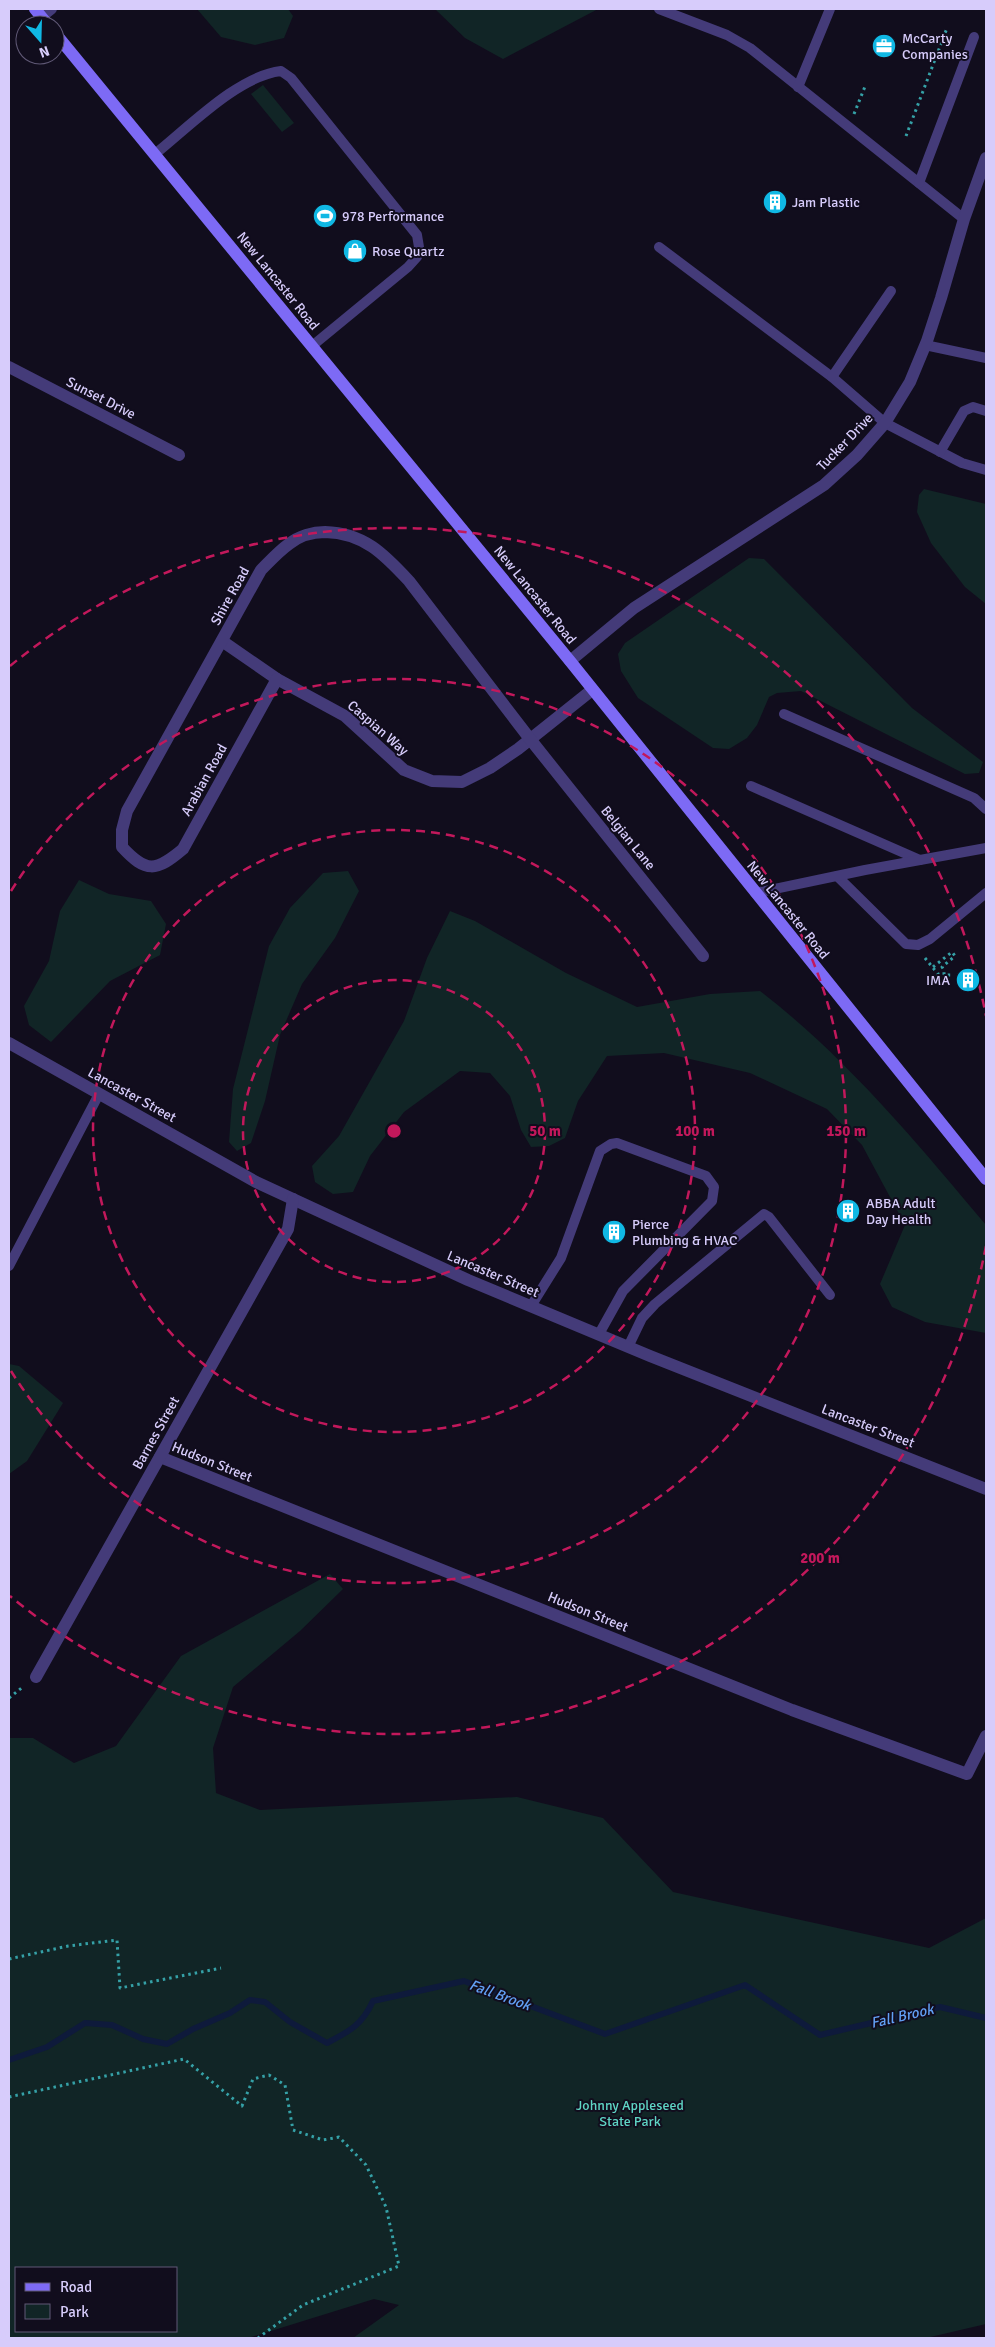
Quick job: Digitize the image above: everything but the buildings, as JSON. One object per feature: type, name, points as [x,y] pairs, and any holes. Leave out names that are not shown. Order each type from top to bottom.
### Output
[{"type":"main road","name":"New Lancaster Road","points":[[65,45],[570,661],[986,1179]]},
{"type":"street","name":"Tucker Drive","points":[[570,661],[634,608],[824,485],[857,455],[885,423],[910,382],[925,345],[942,298],[964,218],[986,158]]},
{"type":"street","name":"Sunset Drive","points":[[9,367],[179,455]]},
{"type":"street","name":"Shire Road","points":[[136,862],[122,847],[122,830],[126,812],[261,570],[290,543],[313,532],[344,533],[363,540],[390,560],[409,581],[530,739]]},
{"type":"street","name":"Caspian Way","points":[[222,640],[277,679],[345,716],[404,770],[432,781],[462,782],[490,768],[518,750],[592,690]]},
{"type":"street","name":"Arabian Road","points":[[136,862],[149,867],[166,864],[183,849],[277,679]]},
{"type":"street","name":"Belgian Lane","points":[[530,739],[703,956]]},
{"type":"street","name":"Lancaster Street","points":[[9,1043],[256,1182],[468,1280],[628,1347],[986,1489]]},
{"type":"street","name":"Barnes Street","points":[[36,1677],[288,1229],[293,1199]]},
{"type":"street","name":"Hudson Street","points":[[160,1457],[792,1710],[967,1774],[986,1736]]},
{"type":"lane","points":[[659,9],[739,41],[964,218]]},
{"type":"lane","points":[[798,87],[830,9]]},
{"type":"lane","points":[[919,183],[974,37]]},
{"type":"lane","points":[[155,154],[240,86],[266,73],[281,71],[291,78],[416,235],[419,246],[417,257],[399,277],[312,346]]},
{"type":"lane","points":[[659,248],[832,376],[885,423],[962,463],[986,470]]},
{"type":"lane","points":[[832,376],[892,291]]},
{"type":"lane","points":[[925,345],[986,358]]},
{"type":"lane","points":[[940,452],[964,410],[973,407],[986,411]]},
{"type":"lane","points":[[784,714],[974,798],[986,809]]},
{"type":"lane","points":[[751,786],[920,860]]},
{"type":"lane","points":[[755,893],[986,848]]},
{"type":"lane","points":[[837,876],[906,944],[918,945],[930,939],[986,893]]},
{"type":"lane","points":[[9,1266],[99,1094]]},
{"type":"lane","points":[[531,1306],[561,1258],[600,1152],[605,1147],[617,1143],[706,1176],[714,1187],[712,1201],[627,1286],[599,1334]]},
{"type":"lane","points":[[628,1347],[642,1318],[655,1304],[764,1214],[769,1217],[830,1295]]},
{"type":"path","points":[[906,136],[947,28]]},
{"type":"path","points":[[848,126],[866,84]]},
{"type":"path","points":[[914,98],[920,100]]},
{"type":"path","points":[[944,975],[942,967],[955,956],[952,952],[933,967],[938,974],[944,975],[951,975]]},
{"type":"path","points":[[9,1959],[68,1946],[117,1940],[120,1988],[221,1968]]},
{"type":"path","points":[[9,2097],[184,2060],[242,2106],[253,2079],[269,2075],[285,2085],[293,2130],[323,2140],[340,2137],[366,2165],[386,2207],[399,2266],[303,2305],[258,2338]]},
{"type":"green space","points":[[197,9],[288,9],[293,16],[284,38],[255,45],[221,37]]},
{"type":"green space","points":[[435,9],[598,9],[503,59],[465,38]]},
{"type":"green space","points":[[263,85],[294,123],[282,132],[251,94]]},
{"type":"green space","points":[[924,489],[986,504],[986,604],[965,587],[931,543],[917,512],[919,495]]},
{"type":"green space","points":[[749,558],[764,559],[912,708],[983,762],[979,773],[965,774],[801,691],[777,693],[769,697],[757,725],[747,738],[729,749],[713,748],[638,698],[621,671],[618,654],[625,643]]},
{"type":"green space","points":[[348,871],[359,891],[335,938],[302,984],[280,1035],[265,1101],[251,1143],[237,1151],[229,1142],[233,1089],[269,946],[290,908],[323,873]]},
{"type":"green space","points":[[79,880],[109,894],[151,901],[166,924],[160,955],[110,981],[51,1042],[29,1025],[24,1006],[49,961],[60,911]]},
{"type":"green space","points":[[450,911],[475,921],[566,973],[637,1007],[710,994],[760,991],[792,1017],[851,1072],[907,1132],[986,1225],[986,1333],[925,1322],[892,1307],[880,1284],[905,1225],[862,1145],[827,1109],[750,1073],[664,1053],[607,1056],[578,1101],[565,1138],[549,1146],[531,1147],[521,1130],[510,1096],[490,1073],[460,1071],[404,1112],[370,1156],[353,1192],[333,1194],[315,1182],[312,1166],[339,1136],[404,1021],[427,958]]},
{"type":"green space","points":[[9,1364],[19,1366],[63,1403],[27,1461],[9,1474]]},
{"type":"green space","name":"Johnny Appleseed State Park","points":[[330,1574],[343,1589],[300,1631],[233,1687],[213,1748],[216,1793],[260,1810],[517,1797],[603,1818],[673,1892],[929,1948],[986,1918],[986,2324],[926,2338],[353,2338],[399,2305],[374,2299],[248,2338],[9,2338],[9,1738],[33,1738],[74,1763],[116,1746],[181,1656]]},
{"type":"waterway","name":"Fall Brook","points":[[9,2060],[47,2047],[85,2023],[112,2025],[143,2039],[167,2044],[193,2029],[230,2013],[250,2000],[265,2002],[290,2022],[327,2043],[360,2022],[373,2001],[464,1981],[605,2034],[745,1985],[820,2035],[940,2007],[986,2018]]},
{"type":"place","name":"McCarty Companies","points":[[884,46]]},
{"type":"place","name":"Jam Plastic","points":[[775,202]]},
{"type":"place","name":"978 Performance","points":[[325,216]]},
{"type":"place","name":"Rose Quartz","points":[[355,251]]},
{"type":"place","name":"IMA","points":[[968,980]]},
{"type":"place","name":"ABBA Adult Day Health","points":[[848,1211]]},
{"type":"place","name":"Pierce Plumbing & HVAC","points":[[614,1232]]}]
